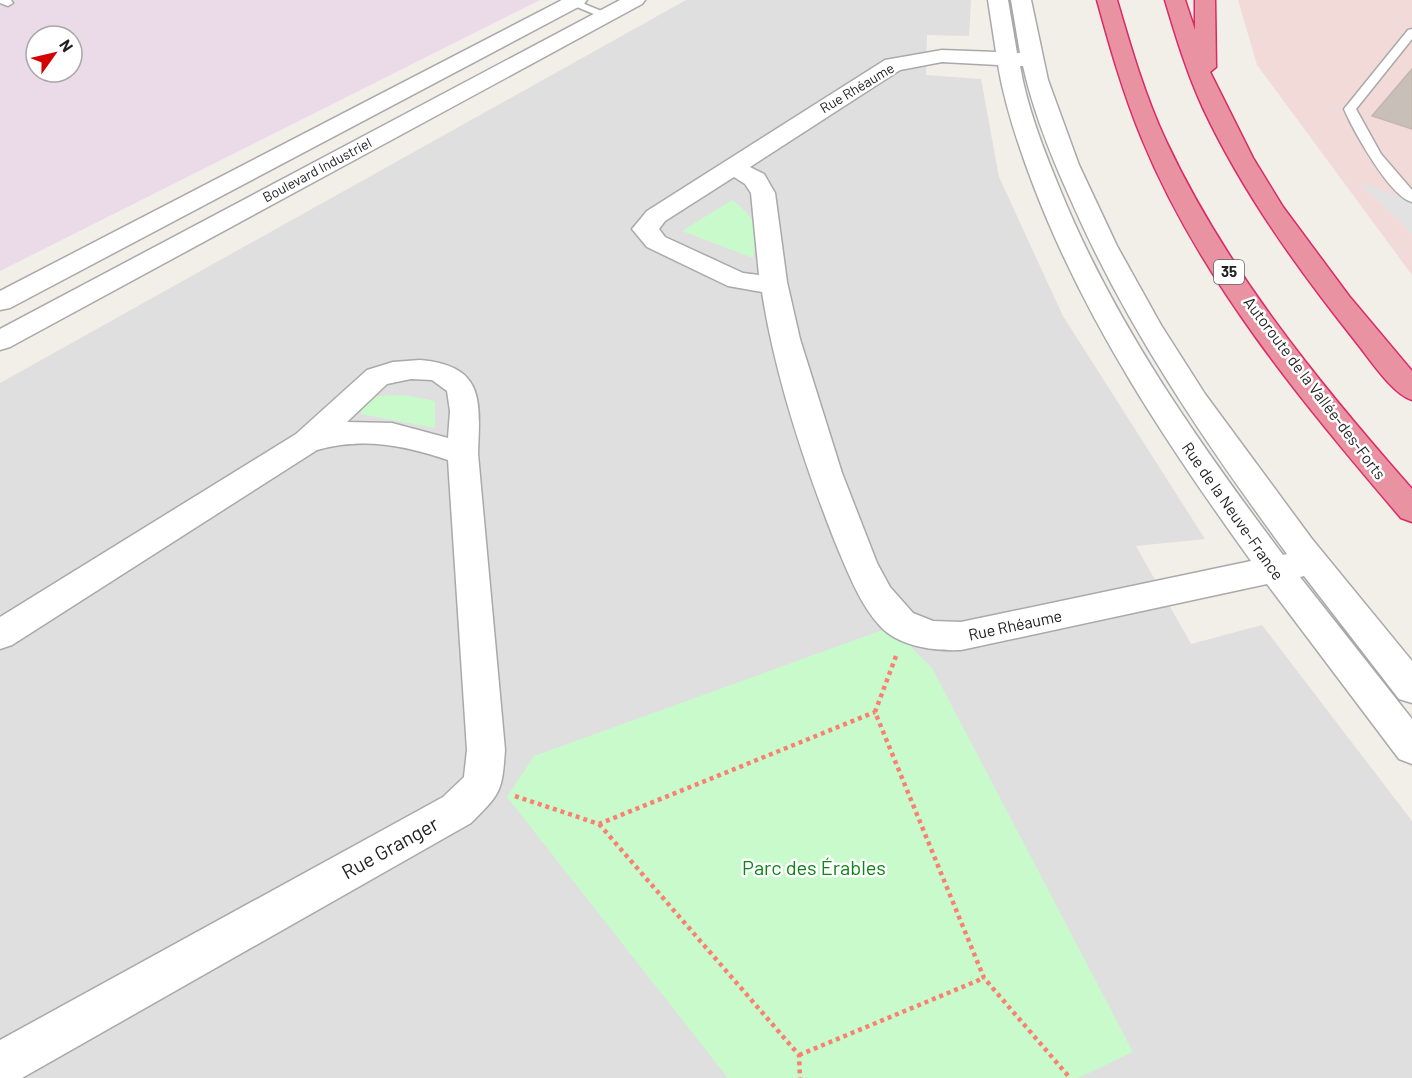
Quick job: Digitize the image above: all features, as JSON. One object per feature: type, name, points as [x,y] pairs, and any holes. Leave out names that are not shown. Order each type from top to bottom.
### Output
[{"type":"highway","name":"Autoroute de la Vallée-des-Forts","points":[[1107,0],[1136,99],[1192,212],[1232,278],[1286,354],[1346,432],[1412,510]]},
{"type":"highway","points":[[1175,0],[1205,87],[1248,168],[1297,243],[1357,323],[1412,390]]},
{"type":"highway","points":[[1205,0],[1205,87]]},
{"type":"street","name":"Boulevard Industriel","points":[[0,341],[635,0]]},
{"type":"street","name":"Rue de la Neuve-France","points":[[998,0],[1018,59],[1039,88],[1072,179],[1109,258],[1164,353],[1217,434],[1310,562],[1412,688]]},
{"type":"street","name":"Rue de la Neuve-France","points":[[1021,0],[1018,59],[1029,143],[1078,259],[1174,426],[1274,568],[1412,747]]},
{"type":"street","name":"Boulevard Industriel","points":[[0,302],[572,1]]},
{"type":"street","name":"Rue Rhéaume","points":[[775,286],[737,280],[656,242],[645,229],[656,216],[893,65],[931,56],[1018,59]]},
{"type":"street","name":"Rue Rhéaume","points":[[733,167],[755,179],[763,193],[775,286],[795,372],[855,548],[881,604],[906,627],[932,635],[980,633],[1310,562]]},
{"type":"street","points":[[0,635],[306,442],[377,377],[390,371],[417,370],[446,375],[461,387],[465,411],[463,454],[486,750],[483,785]]},
{"type":"street","points":[[306,442],[349,432],[375,433],[413,438],[463,454]]},
{"type":"street","name":"Rue Granger","points":[[0,1065],[457,810],[483,785]]},
{"type":"lane","points":[[572,1],[605,15]]},
{"type":"lane","points":[[1412,32],[1350,109],[1358,130],[1396,182],[1412,198]]},
{"type":"lane","points":[[1078,259],[1109,258]]},
{"type":"path","points":[[906,627],[876,712],[984,978],[1070,1078]]},
{"type":"path","points":[[599,824],[876,712]]},
{"type":"path","points":[[483,785],[599,824],[799,1055],[800,1078]]},
{"type":"path","points":[[799,1055],[984,978]]},
{"type":"shaded area","points":[[0,0],[540,0],[0,271]]},
{"type":"shaded area","points":[[686,0],[971,0],[969,36],[927,35],[926,75],[981,79],[999,177],[1063,316],[1205,539],[1136,546],[1191,644],[1262,625],[1412,821],[1412,1078],[0,1078],[0,383]]},
{"type":"shaded area","points":[[1238,0],[1412,0],[1412,275],[1257,65]]},
{"type":"shaded area","points":[[1359,182],[1412,201],[1412,234]]},
{"type":"green space","points":[[732,200],[747,213],[754,225],[753,258],[682,231]]},
{"type":"green space","points":[[405,395],[435,401],[435,428],[361,414],[364,403],[378,396]]},
{"type":"green space","name":"Parc des Érables","points":[[891,627],[932,668],[1133,1052],[1078,1078],[728,1078],[507,797],[534,756]]},
{"type":"building","points":[[1412,69],[1412,129],[1372,116]]}]
